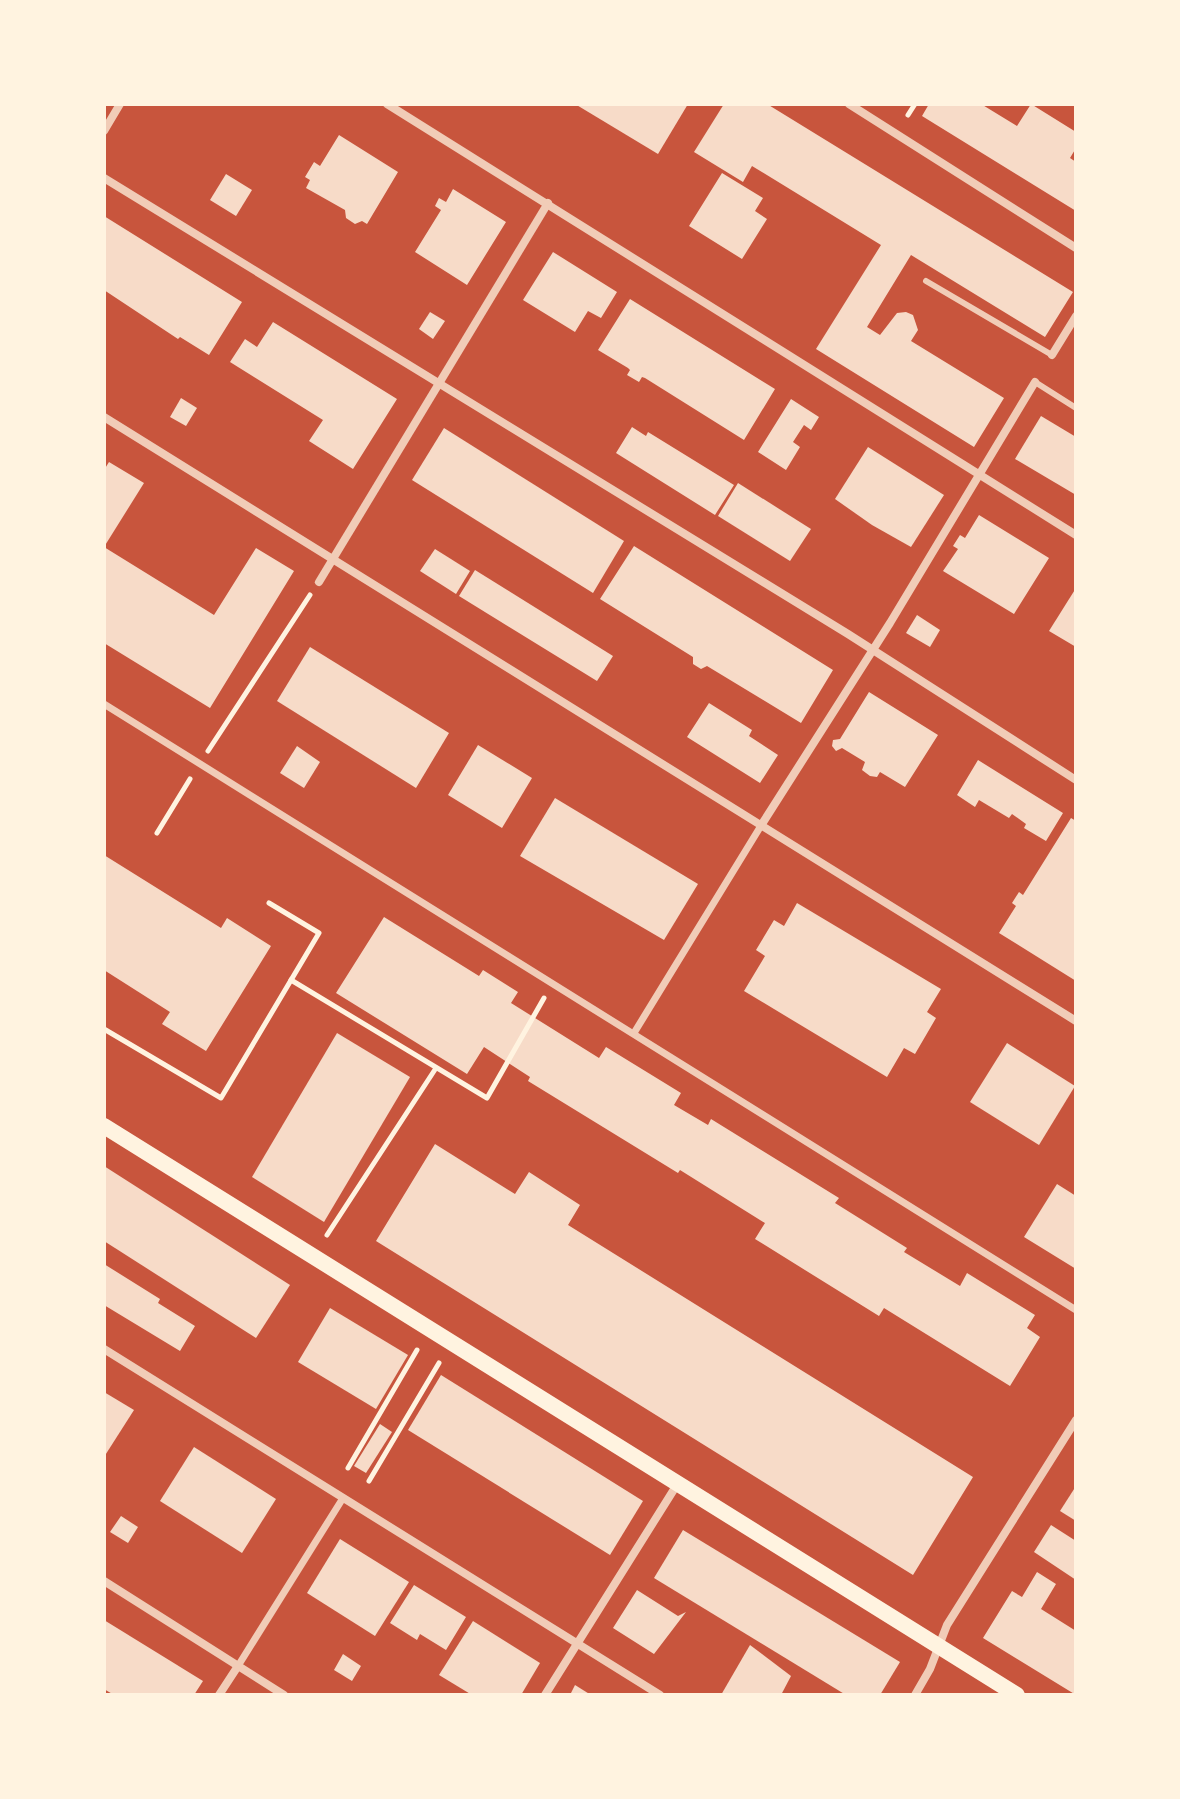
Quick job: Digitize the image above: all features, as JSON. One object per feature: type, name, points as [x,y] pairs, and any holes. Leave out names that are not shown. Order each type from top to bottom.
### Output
[{"type":"main road","points":[[104,1126],[1017,1695]]},
{"type":"street","points":[[104,131],[120,104]]},
{"type":"street","points":[[387,104],[1076,535]]},
{"type":"street","points":[[849,104],[1076,248]]},
{"type":"street","points":[[104,178],[872,650],[1076,780]]},
{"type":"street","points":[[319,582],[548,203]]},
{"type":"street","points":[[1052,355],[1076,316]]},
{"type":"street","points":[[634,1033],[1035,382]]},
{"type":"street","points":[[104,417],[1076,1021]]},
{"type":"street","points":[[104,704],[1076,1310]]},
{"type":"street","points":[[104,1349],[660,1695]]},
{"type":"street","points":[[915,1695],[930,1669],[947,1625],[1076,1420]]},
{"type":"street","points":[[545,1695],[678,1483]]},
{"type":"street","points":[[219,1695],[343,1498]]},
{"type":"street","points":[[104,1581],[284,1695]]},
{"type":"lane","points":[[926,281],[1052,355]]},
{"type":"lane","points":[[1035,382],[1076,408]]},
{"type":"path","points":[[908,115],[915,104]]},
{"type":"path","points":[[157,833],[268,656],[319,582]]},
{"type":"path","points":[[104,1029],[221,1098],[319,933],[269,903]]},
{"type":"path","points":[[291,980],[487,1098],[553,983]]},
{"type":"path","points":[[327,1235],[436,1068]]},
{"type":"path","points":[[348,1468],[417,1350]]},
{"type":"path","points":[[369,1481],[439,1363]]},
{"type":"building","points":[[575,104],[688,104],[658,154]]},
{"type":"building","points":[[724,104],[767,104],[1073,292],[1045,337],[911,255],[867,327],[880,335],[897,313],[913,315],[918,330],[911,341],[1004,398],[974,447],[816,349],[881,245],[752,166],[743,182],[694,152]]},
{"type":"building","points":[[929,104],[981,104],[1017,126],[1031,104],[1076,132],[1076,148],[1070,158],[1076,162],[1076,211],[922,116]]},
{"type":"building","points":[[339,135],[398,172],[367,224],[362,221],[355,224],[346,218],[345,210],[306,188],[310,180],[305,177],[314,162],[320,166]]},
{"type":"building","points":[[722,173],[763,198],[755,211],[767,219],[742,259],[689,226]]},
{"type":"building","points":[[226,174],[252,190],[236,216],[210,200]]},
{"type":"building","points":[[453,189],[506,222],[467,285],[415,252],[441,210],[435,206],[439,198],[446,202]]},
{"type":"building","points":[[104,216],[242,302],[209,355],[180,337],[178,339],[104,290]]},
{"type":"building","points":[[553,252],[617,292],[601,318],[588,311],[575,332],[523,300]]},
{"type":"building","points":[[630,299],[775,389],[744,440],[645,378],[642,377],[639,382],[627,375],[628,368],[598,350]]},
{"type":"building","points":[[430,312],[445,321],[433,339],[419,329]]},
{"type":"building","points":[[273,322],[397,399],[353,469],[309,441],[323,420],[230,362],[245,339],[257,347]]},
{"type":"building","points":[[181,398],[197,408],[186,426],[170,417]]},
{"type":"building","points":[[791,399],[819,417],[811,430],[804,425],[793,442],[800,447],[786,470],[758,452]]},
{"type":"building","points":[[1041,416],[1076,437],[1076,495],[1015,459]]},
{"type":"building","points":[[632,427],[646,436],[648,432],[734,485],[715,515],[616,453]]},
{"type":"building","points":[[444,428],[624,541],[593,593],[412,480]]},
{"type":"building","points":[[868,447],[944,495],[911,547],[835,499]]},
{"type":"building","points":[[109,462],[144,483],[104,547],[104,470]]},
{"type":"building","points":[[738,483],[811,529],[790,561],[718,516]]},
{"type":"building","points":[[979,515],[1049,558],[1014,614],[943,571],[958,549],[953,546],[960,535],[965,538]]},
{"type":"building","points":[[634,546],[833,670],[801,723],[707,666],[701,669],[693,664],[693,657],[600,599]]},
{"type":"building","points":[[104,547],[214,615],[256,548],[294,571],[210,708],[104,643]]},
{"type":"building","points":[[435,549],[470,571],[456,594],[420,571]]},
{"type":"building","points":[[475,570],[613,656],[597,681],[459,596]]},
{"type":"building","points":[[1076,588],[1076,647],[1049,631]]},
{"type":"building","points":[[917,615],[940,630],[930,647],[906,633]]},
{"type":"building","points":[[310,647],[449,733],[416,788],[277,701]]},
{"type":"building","points":[[869,692],[938,735],[905,787],[880,772],[877,777],[870,776],[862,770],[865,762],[842,748],[836,751],[832,746],[833,740],[840,739]]},
{"type":"building","points":[[709,703],[752,730],[749,736],[778,755],[760,783],[687,737]]},
{"type":"building","points":[[478,745],[532,778],[502,828],[448,795]]},
{"type":"building","points":[[297,746],[320,762],[304,788],[280,773]]},
{"type":"building","points":[[978,760],[1063,813],[1046,841],[1024,828],[1026,824],[1012,814],[1009,818],[979,800],[975,807],[957,795]]},
{"type":"building","points":[[555,798],[698,884],[664,940],[520,856]]},
{"type":"building","points":[[1071,818],[1076,821],[1076,981],[999,933],[1016,906],[1012,903],[1019,892],[1023,895]]},
{"type":"building","points":[[104,855],[221,928],[227,918],[271,946],[206,1051],[162,1024],[170,1012],[104,970]]},
{"type":"building","points":[[797,903],[941,989],[927,1012],[936,1018],[915,1054],[904,1048],[887,1077],[744,991],[765,956],[756,950],[774,920],[784,926]]},
{"type":"building","points":[[384,917],[479,976],[483,970],[518,992],[511,1003],[599,1058],[606,1047],[681,1093],[674,1105],[708,1125],[711,1119],[839,1198],[835,1203],[907,1248],[904,1252],[960,1286],[967,1273],[1035,1315],[1027,1328],[1040,1337],[1010,1386],[884,1308],[879,1316],[755,1239],[765,1223],[528,1081],[530,1077],[484,1047],[467,1074],[336,993]]},
{"type":"building","points":[[337,1033],[410,1077],[324,1222],[252,1177]]},
{"type":"building","points":[[1007,1043],[1075,1086],[1039,1145],[970,1102]]},
{"type":"building","points":[[435,1144],[515,1194],[529,1172],[580,1205],[568,1225],[973,1477],[913,1575],[376,1241]]},
{"type":"building","points":[[104,1166],[290,1285],[256,1338],[104,1241]]},
{"type":"building","points":[[1057,1184],[1076,1196],[1076,1269],[1024,1237]]},
{"type":"building","points":[[104,1264],[160,1299],[158,1303],[195,1326],[180,1351],[104,1305]]},
{"type":"building","points":[[330,1308],[408,1355],[376,1409],[298,1362]]},
{"type":"building","points":[[441,1375],[643,1501],[610,1555],[408,1430]]},
{"type":"building","points":[[104,1392],[134,1410],[104,1457]]},
{"type":"building","points":[[380,1424],[392,1432],[366,1473],[354,1466]]},
{"type":"building","points":[[194,1447],[276,1499],[242,1553],[160,1501]]},
{"type":"building","points":[[1076,1486],[1076,1521],[1060,1511]]},
{"type":"building","points":[[121,1516],[138,1527],[128,1543],[110,1532]]},
{"type":"building","points":[[1051,1525],[1076,1541],[1076,1580],[1034,1552]]},
{"type":"building","points":[[683,1530],[900,1662],[880,1695],[846,1695],[654,1578]]},
{"type":"building","points":[[340,1539],[409,1582],[375,1636],[307,1593]]},
{"type":"building","points":[[1037,1572],[1056,1584],[1041,1609],[1076,1631],[1076,1695],[983,1638],[1012,1591],[1022,1597]]},
{"type":"building","points":[[414,1585],[466,1617],[446,1650],[420,1634],[417,1640],[390,1623]]},
{"type":"building","points":[[637,1590],[678,1616],[686,1612],[654,1654],[613,1628]]},
{"type":"building","points":[[104,1620],[203,1681],[194,1695],[114,1695],[104,1689]]},
{"type":"building","points":[[473,1621],[540,1663],[521,1695],[472,1695],[439,1675]]},
{"type":"building","points":[[750,1645],[791,1676],[781,1695],[721,1695]]},
{"type":"building","points":[[343,1654],[361,1666],[352,1681],[334,1670]]},
{"type":"building","points":[[575,1685],[591,1695],[570,1695]]}]
